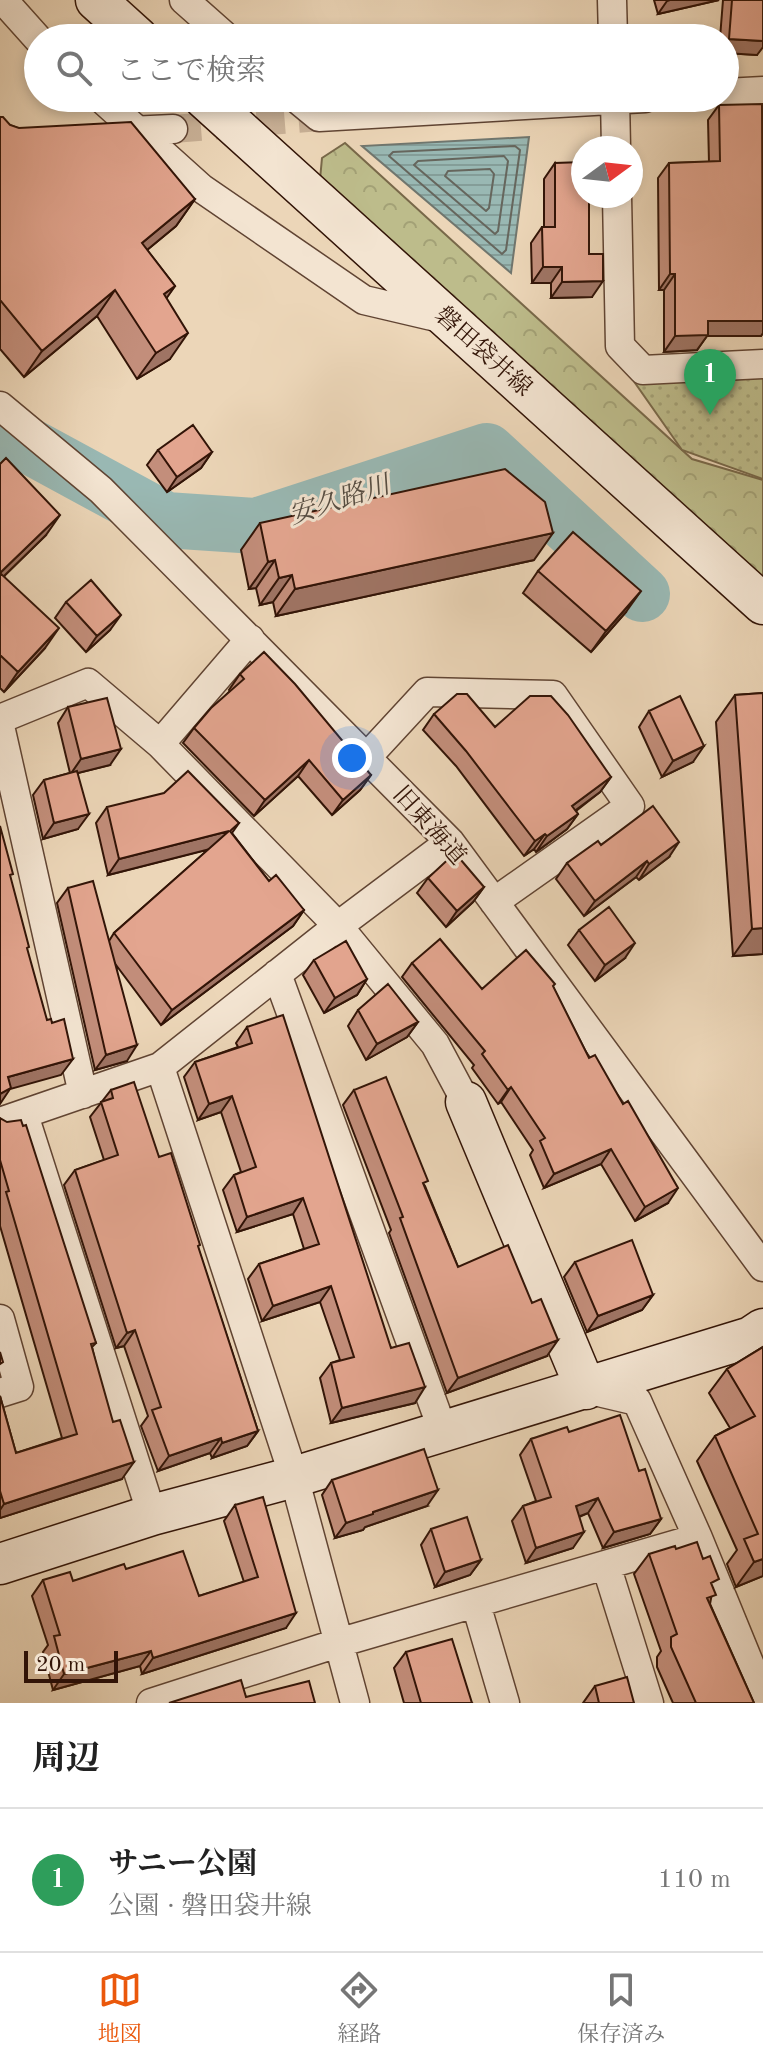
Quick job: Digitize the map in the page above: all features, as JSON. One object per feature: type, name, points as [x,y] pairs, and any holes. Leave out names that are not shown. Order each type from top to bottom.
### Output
[{"type":"street","points":[[3,0],[25,24]]},
{"type":"street","points":[[96,0],[123,24]]},
{"type":"street","points":[[184,0],[211,24]]},
{"type":"street","points":[[612,0],[613,24]]},
{"type":"street","points":[[739,92],[763,91]]},
{"type":"street","points":[[118,112],[201,188],[364,300],[450,320]]},
{"type":"street","name":"磐田袋井線","points":[[220,112],[763,604]]},
{"type":"street","points":[[313,112],[319,117],[401,112]]},
{"type":"street","points":[[615,112],[616,136]]},
{"type":"street","points":[[94,133],[173,129]]},
{"type":"street","points":[[617,208],[620,346],[643,370],[763,364]]},
{"type":"street","name":"旧東海道","points":[[0,406],[101,490],[450,842],[763,1267]]},
{"type":"street","points":[[160,744],[250,639]]},
{"type":"street","points":[[0,719],[88,683],[160,744],[338,926],[435,1044],[466,1102],[586,1389]]},
{"type":"street","points":[[367,757],[427,692],[553,695],[630,806],[494,902]]},
{"type":"street","points":[[0,726],[83,1094]]},
{"type":"street","points":[[152,1515],[12,1118],[160,1067],[450,842]]},
{"type":"street","points":[[277,974],[443,1431]]},
{"type":"street","points":[[160,1067],[294,1477],[355,1703]]},
{"type":"street","points":[[0,1319],[19,1387],[0,1393]]},
{"type":"street","points":[[0,1564],[152,1515],[294,1477],[586,1389],[751,1337],[763,1329]]},
{"type":"street","points":[[586,1389],[637,1401],[698,1538],[763,1697]]},
{"type":"street","points":[[163,1701],[338,1643],[698,1538]]},
{"type":"street","points":[[606,1565],[649,1703]]},
{"type":"street","points":[[476,1604],[505,1703]]},
{"type":"green space","points":[[345,143],[692,459],[763,480],[763,586],[318,201],[322,158]]},
{"type":"green space","points":[[763,366],[763,479],[682,450],[633,380]]},
{"type":"water","points":[[529,137],[511,273],[362,146]]},
{"type":"building","points":[[732,0],[763,0],[763,41],[739,40],[739,24],[730,24]]},
{"type":"building","points":[[762,104],[763,321],[708,321],[708,335],[675,336],[675,274],[670,274],[669,163],[720,161],[719,112],[739,112],[739,105]]},
{"type":"building","points":[[0,117],[19,128],[131,122],[195,199],[142,243],[175,286],[164,294],[188,333],[156,353],[115,290],[42,351],[0,300]]},
{"type":"building","points":[[571,162],[571,208],[589,208],[589,254],[603,254],[603,281],[562,282],[562,267],[543,267],[542,227],[555,227],[555,163]]},
{"type":"building","points":[[193,425],[212,452],[177,477],[158,450]]},
{"type":"building","points":[[6,458],[60,515],[0,573],[0,464]]},
{"type":"building","points":[[505,469],[545,502],[553,533],[295,589],[292,575],[279,578],[275,560],[268,562],[260,523]]},
{"type":"building","points":[[573,532],[641,591],[606,631],[538,571]]},
{"type":"building","points":[[0,573],[59,628],[18,672],[0,655]]},
{"type":"building","points":[[91,580],[121,615],[97,636],[66,602]]},
{"type":"building","points":[[264,652],[371,775],[343,800],[309,760],[265,800],[194,728],[244,679],[240,674]]},
{"type":"building","points":[[763,693],[763,928],[752,929],[735,695]]},
{"type":"building","points":[[457,694],[467,694],[495,727],[530,696],[551,696],[611,777],[572,806],[578,814],[535,841],[434,714]]},
{"type":"building","points":[[680,696],[704,746],[673,761],[649,711]]},
{"type":"building","points":[[107,698],[121,749],[81,759],[68,707]]},
{"type":"building","points":[[77,771],[89,814],[54,823],[44,780]]},
{"type":"building","points":[[188,771],[239,823],[230,831],[269,881],[276,875],[304,910],[172,1010],[114,933],[229,831],[119,859],[107,807],[164,793]]},
{"type":"building","points":[[653,806],[679,842],[649,864],[647,861],[595,901],[567,863],[598,841],[601,845]]},
{"type":"building","points":[[0,826],[27,948],[47,1020],[51,1019],[52,1023],[64,1019],[73,1059],[8,1077],[11,1088],[0,1094]]},
{"type":"building","points":[[455,853],[484,887],[457,911],[428,878]]},
{"type":"building","points":[[93,881],[137,1045],[106,1055],[68,888]]},
{"type":"building","points":[[609,907],[635,943],[605,965],[579,930]]},
{"type":"building","points":[[440,939],[482,989],[526,950],[555,984],[553,986],[589,1058],[595,1055],[623,1104],[628,1101],[678,1188],[645,1207],[611,1149],[554,1174],[540,1141],[545,1138],[511,1087],[508,1090],[482,1054],[485,1051],[412,963]]},
{"type":"building","points":[[346,941],[367,979],[335,998],[314,960]]},
{"type":"building","points":[[388,984],[418,1022],[377,1044],[358,1010]]},
{"type":"building","points":[[283,1015],[391,1348],[409,1343],[425,1387],[342,1408],[331,1363],[354,1357],[331,1286],[273,1306],[259,1264],[319,1244],[303,1198],[247,1217],[234,1175],[256,1167],[232,1096],[209,1104],[195,1062],[252,1043],[247,1027]]},
{"type":"building","points":[[386,1077],[428,1181],[423,1183],[458,1267],[508,1245],[532,1303],[541,1299],[558,1340],[458,1378],[400,1218],[403,1217],[354,1090]]},
{"type":"building","points":[[134,1082],[159,1157],[171,1153],[258,1431],[222,1443],[221,1438],[169,1456],[152,1410],[161,1407],[135,1330],[127,1333],[75,1170],[118,1155],[101,1102],[113,1098],[111,1090]]},
{"type":"building","points":[[0,1118],[7,1122],[21,1120],[23,1126],[26,1125],[96,1343],[91,1344],[113,1422],[120,1420],[134,1462],[4,1504],[0,1491],[0,1396],[16,1453],[77,1434],[6,1192],[9,1191],[0,1160]]},
{"type":"building","points":[[632,1240],[653,1295],[598,1316],[575,1262]]},
{"type":"building","points":[[763,1347],[763,1559],[754,1562],[744,1539],[758,1534],[715,1436],[755,1416],[727,1369]]},
{"type":"building","points":[[620,1415],[639,1471],[645,1469],[661,1519],[614,1532],[598,1498],[576,1506],[584,1532],[536,1548],[523,1506],[551,1497],[531,1439],[567,1427],[569,1432]]},
{"type":"building","points":[[424,1449],[438,1490],[346,1523],[332,1480]]},
{"type":"building","points":[[263,1497],[296,1613],[153,1658],[151,1651],[64,1674],[54,1636],[60,1635],[43,1580],[70,1572],[73,1581],[124,1564],[126,1569],[183,1551],[199,1596],[258,1577],[235,1505]]},
{"type":"building","points":[[467,1517],[481,1560],[445,1572],[431,1529]]},
{"type":"building","points":[[697,1542],[703,1559],[710,1556],[719,1579],[711,1583],[716,1595],[707,1598],[754,1703],[696,1703],[671,1647],[671,1637],[677,1634],[649,1554]]},
{"type":"building","points":[[452,1639],[472,1703],[421,1703],[406,1652]]},
{"type":"building","points":[[627,1677],[634,1703],[599,1703],[595,1686]]},
{"type":"building","points":[[241,1680],[246,1697],[309,1681],[315,1703],[169,1703]]},
{"type":"waterway","name":"安久路川","points":[[0,430],[166,520],[256,526],[487,451],[642,594]]},
{"type":"tunnel","points":[[173,129],[319,117]]},
{"type":"place","name":"サニー公園","points":[[710,415]]}]
